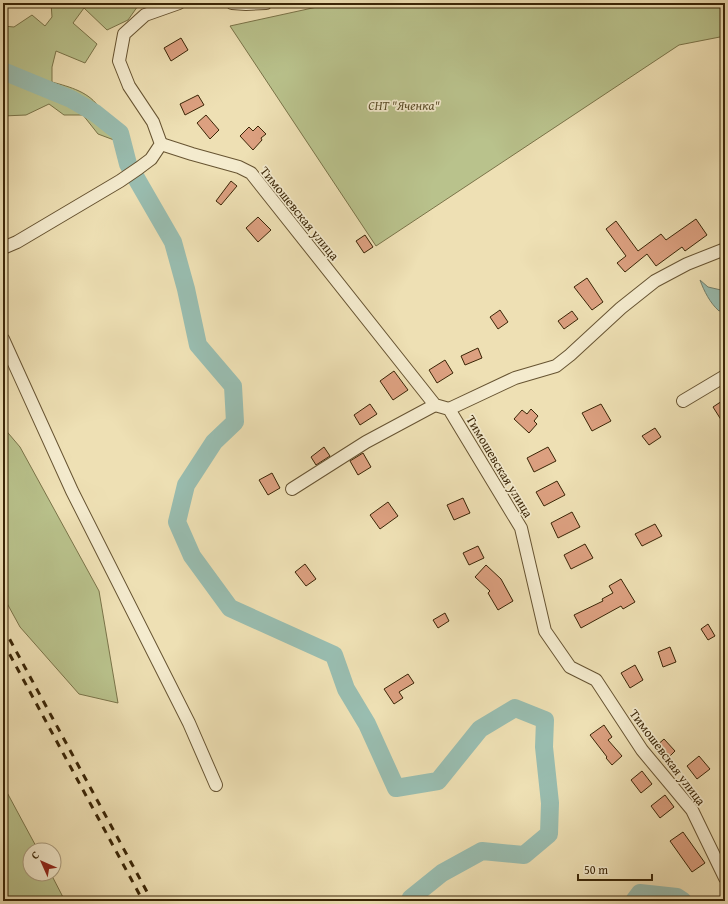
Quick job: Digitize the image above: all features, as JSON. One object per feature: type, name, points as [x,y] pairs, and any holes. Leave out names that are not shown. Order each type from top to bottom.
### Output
[{"type":"street","points":[[3,248],[17,242],[120,181],[151,159],[160,144],[153,122],[129,86],[119,61],[124,34],[144,15],[179,3]]},
{"type":"street","points":[[232,3],[266,3]]},
{"type":"street","name":"Тимошевская улица","points":[[160,144],[238,166],[252,173],[435,405],[449,409],[522,528],[545,631],[570,667],[596,680],[642,750],[692,810],[725,878]]},
{"type":"street","points":[[449,409],[515,378],[556,366],[621,308],[655,281],[687,264],[725,250]]},
{"type":"street","points":[[3,339],[72,491],[189,724],[216,785]]},
{"type":"street","points":[[683,401],[725,376]]},
{"type":"street","points":[[292,489],[366,442],[435,405]]},
{"type":"green space","points":[[51,3],[140,3],[128,20],[107,30],[84,8],[73,23],[97,44],[85,63],[56,51],[52,67],[52,82],[79,91],[91,98],[96,103],[108,124],[114,140],[98,134],[83,115],[64,115],[49,104],[26,115],[3,116],[3,26],[14,27],[32,15],[45,26],[52,17]]},
{"type":"green space","name":"СНТ \"Яченка\"","points":[[330,3],[725,3],[725,36],[679,45],[376,246],[230,26]]},
{"type":"green space","points":[[3,427],[20,447],[99,591],[118,703],[79,694],[20,627],[3,596]]},
{"type":"green space","points":[[3,785],[34,842],[22,842],[22,882],[55,882],[65,901],[3,901]]},
{"type":"green space","points":[[640,893],[677,897],[683,901],[634,901]]},
{"type":"water","points":[[700,280],[708,287],[721,290],[725,287],[725,309],[719,311],[716,308],[708,297]]},
{"type":"building","points":[[181,38],[188,50],[171,61],[164,48]]},
{"type":"building","points":[[198,95],[204,105],[185,115],[180,104]]},
{"type":"building","points":[[206,115],[219,130],[210,139],[197,123]]},
{"type":"building","points":[[258,126],[266,134],[261,138],[262,140],[253,150],[240,136],[249,127],[253,131]]},
{"type":"building","points":[[231,181],[237,186],[221,205],[216,201]]},
{"type":"building","points":[[258,217],[271,230],[258,242],[246,228]]},
{"type":"building","points":[[696,219],[707,235],[685,251],[682,247],[656,266],[647,254],[625,272],[617,263],[626,256],[606,229],[616,221],[638,251],[661,234],[666,240]]},
{"type":"building","points":[[365,235],[373,247],[364,253],[356,241]]},
{"type":"building","points":[[587,278],[603,302],[592,310],[574,287]]},
{"type":"building","points":[[500,310],[508,322],[498,329],[490,317]]},
{"type":"building","points":[[572,311],[578,319],[564,329],[558,321]]},
{"type":"building","points":[[478,348],[482,358],[465,365],[461,356]]},
{"type":"building","points":[[445,360],[453,373],[437,383],[429,370]]},
{"type":"building","points":[[394,371],[408,390],[393,400],[380,381]]},
{"type":"building","points":[[722,401],[725,406],[725,426],[713,407]]},
{"type":"building","points":[[370,404],[377,414],[360,425],[354,415]]},
{"type":"building","points":[[601,404],[611,421],[592,431],[582,413]]},
{"type":"building","points":[[531,409],[538,416],[534,421],[537,424],[529,433],[514,419],[522,410],[527,414]]},
{"type":"building","points":[[655,428],[661,437],[649,445],[642,436]]},
{"type":"building","points":[[324,447],[330,456],[316,465],[311,457]]},
{"type":"building","points":[[548,447],[556,461],[534,472],[527,458]]},
{"type":"building","points":[[363,453],[371,467],[358,475],[350,461]]},
{"type":"building","points":[[272,473],[280,488],[268,495],[259,480]]},
{"type":"building","points":[[557,481],[565,495],[544,506],[536,492]]},
{"type":"building","points":[[463,498],[470,513],[454,520],[447,505]]},
{"type":"building","points":[[388,502],[398,516],[380,529],[370,515]]},
{"type":"building","points":[[572,512],[580,527],[558,538],[551,523]]},
{"type":"building","points":[[655,524],[662,536],[642,546],[635,534]]},
{"type":"building","points":[[585,544],[593,558],[571,569],[564,555]]},
{"type":"building","points":[[478,546],[484,558],[469,565],[463,553]]},
{"type":"building","points":[[305,564],[316,579],[306,586],[295,572]]},
{"type":"building","points":[[486,565],[501,579],[513,601],[498,610],[488,593],[490,591],[475,577]]},
{"type":"building","points":[[621,579],[635,602],[623,609],[621,606],[581,628],[574,615],[603,601],[602,599],[613,593],[609,586]]},
{"type":"building","points":[[445,613],[449,621],[438,628],[433,620]]},
{"type":"building","points":[[708,624],[715,636],[708,640],[701,629]]},
{"type":"building","points":[[670,647],[676,662],[663,667],[658,652]]},
{"type":"building","points":[[635,665],[643,680],[630,688],[621,673]]},
{"type":"building","points":[[408,674],[414,683],[399,692],[403,698],[394,704],[384,689]]},
{"type":"building","points":[[604,725],[612,737],[608,740],[622,756],[612,765],[590,735]]},
{"type":"building","points":[[664,739],[675,751],[667,759],[655,747]]},
{"type":"building","points":[[699,756],[710,769],[697,779],[687,766]]},
{"type":"building","points":[[642,771],[652,784],[641,793],[631,780]]},
{"type":"building","points":[[665,795],[674,807],[660,818],[651,806]]},
{"type":"building","points":[[683,832],[705,863],[692,872],[670,841]]},
{"type":"waterway","points":[[3,71],[71,99],[95,113],[120,133],[128,164],[173,242],[186,289],[198,345],[233,386],[235,422],[214,442],[186,485],[177,522],[192,556],[230,608],[334,655],[346,689],[367,724],[396,788],[438,781],[480,729],[515,708],[545,720],[544,747],[550,803],[549,834],[524,855],[482,851],[442,873],[411,898],[412,901]]},
{"type":"waterway","points":[[634,901],[640,893],[677,897],[683,901]]},
{"type":"railway","points":[[3,627],[152,901]]},
{"type":"railway","points":[[3,642],[143,901]]}]
